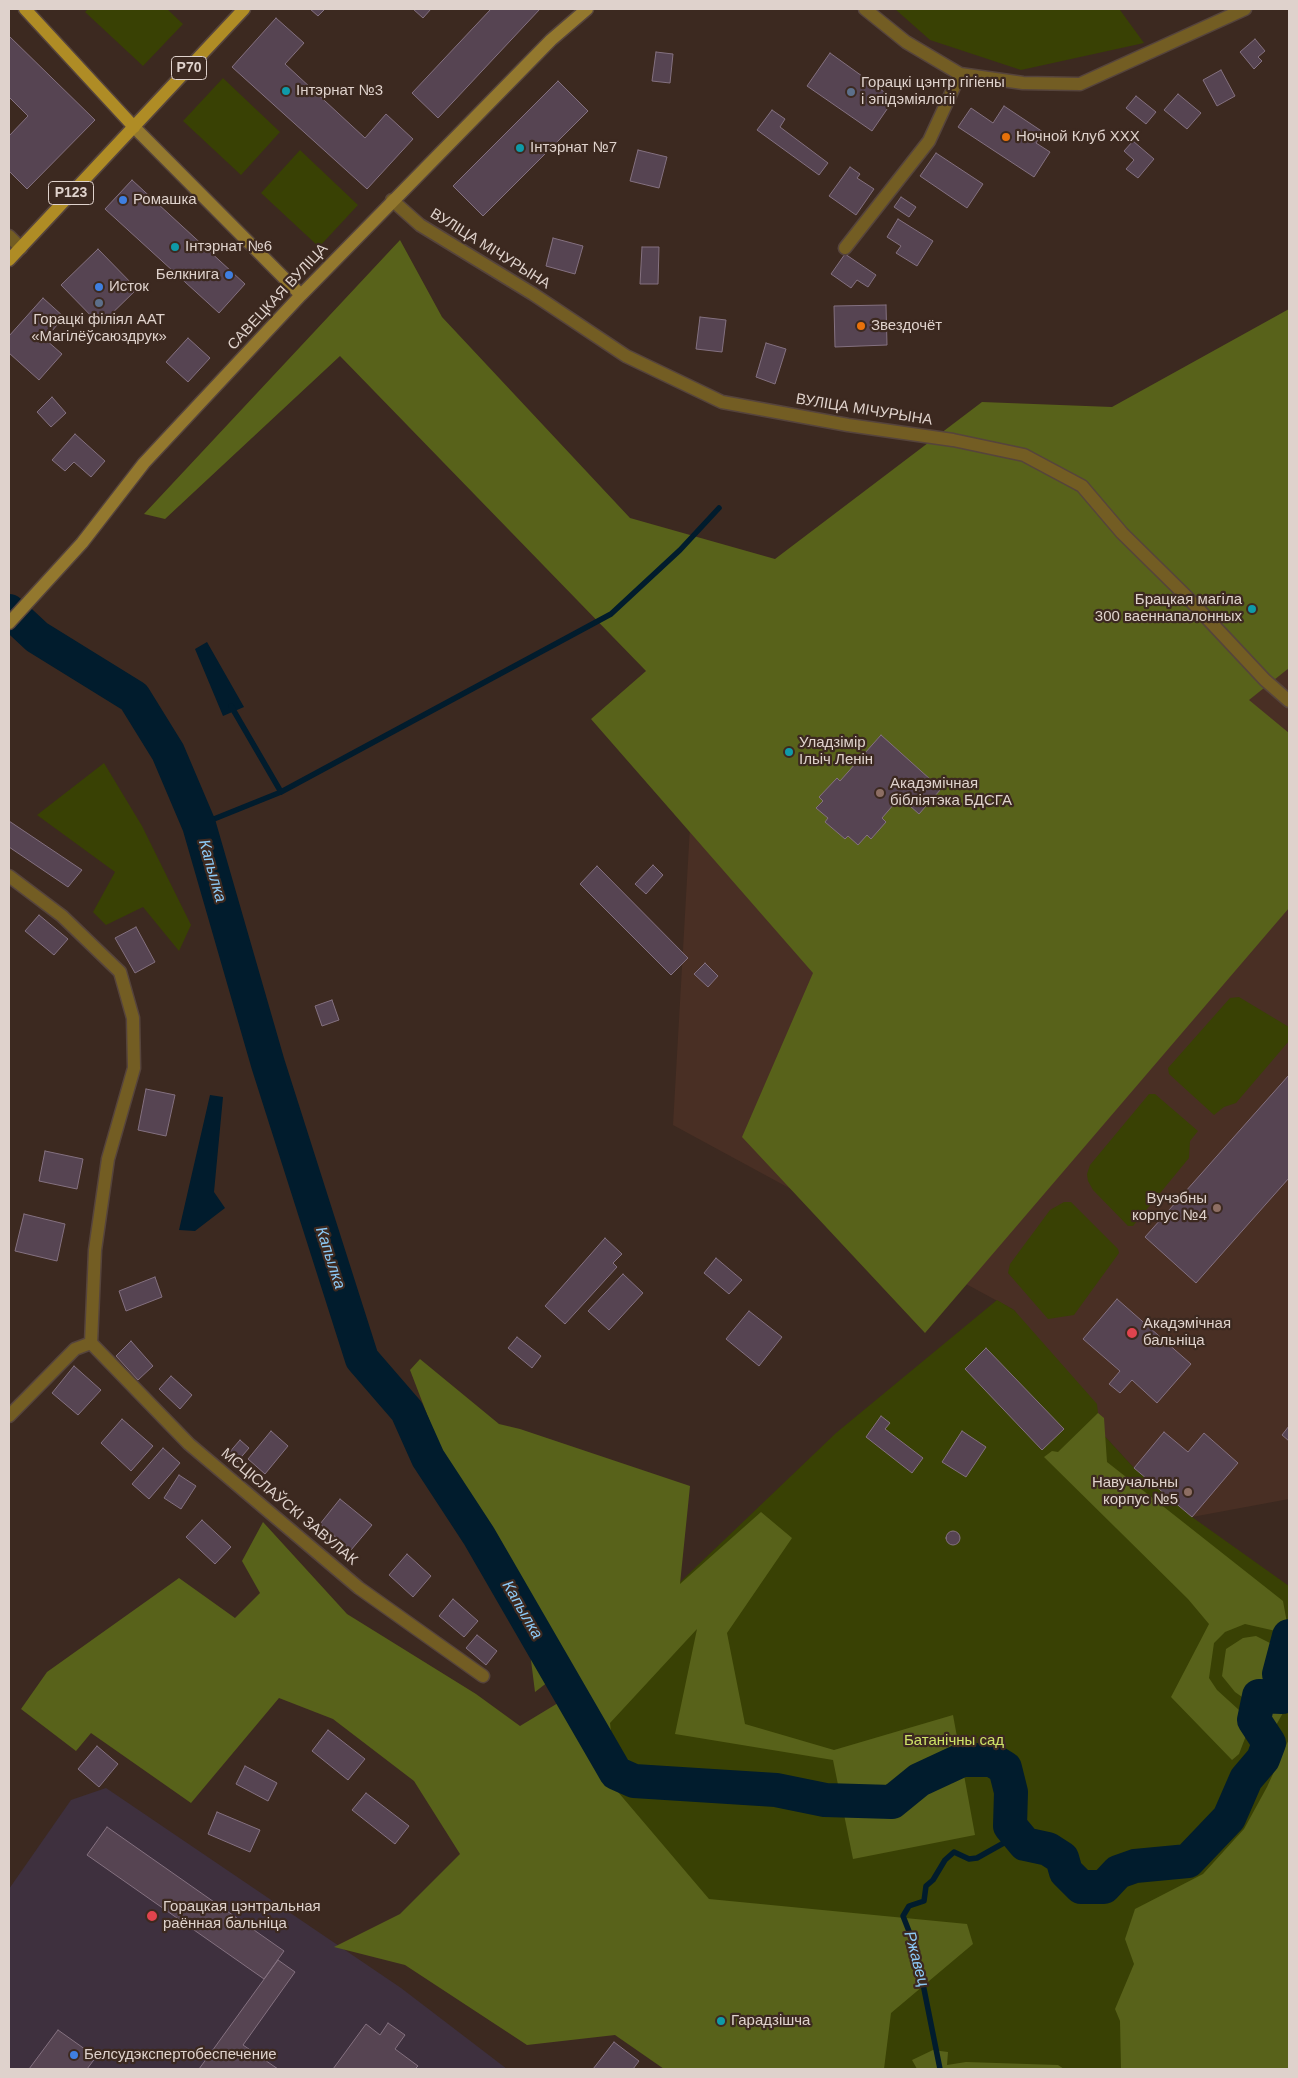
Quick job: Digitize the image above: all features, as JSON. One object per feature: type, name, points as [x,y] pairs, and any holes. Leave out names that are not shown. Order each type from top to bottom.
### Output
[{"type":"main road","points":[[24,9],[134,127],[301,295]]},
{"type":"main road","name":"Р70","points":[[134,127],[244,9]]},
{"type":"main road","name":"САВЕЦКАЯ ВУЛІЦА","points":[[9,622],[82,543],[144,463],[301,295],[392,200],[551,40],[587,9]]},
{"type":"main road","name":"Р123","points":[[9,260],[134,127]]},
{"type":"street","points":[[865,9],[906,42],[960,74],[1023,83],[1080,84],[1245,9]]},
{"type":"street","points":[[845,248],[928,141],[960,74]]},
{"type":"street","name":"ВУЛІЦА МІЧУРЫНА","points":[[392,200],[420,225],[533,294],[626,356],[722,402],[864,428],[953,440],[1024,455],[1082,486],[1122,533],[1190,600],[1265,680],[1289,701]]},
{"type":"street","points":[[9,236],[21,248]]},
{"type":"street","points":[[9,876],[62,916],[120,972],[133,1018],[134,1068],[108,1159],[95,1250],[91,1343],[75,1349],[9,1416]]},
{"type":"street","name":"МСЦІСЛАЎСКІ ЗАВУЛАК","points":[[91,1343],[189,1444],[359,1588],[483,1676]]},
{"type":"shaded area","points":[[1289,609],[1289,1499],[1192,1517],[1134,1468],[1100,1431],[1014,1310],[673,1125],[702,616]]},
{"type":"shaded area","name":"Горацкая цэнтральная раённая бальніца","points":[[106,1788],[401,1988],[507,2069],[9,2069],[9,1889],[71,1800]]},
{"type":"green space","points":[[88,9],[167,9],[183,24],[143,66],[85,12]]},
{"type":"green space","points":[[895,9],[1120,10],[1144,43],[1021,70],[930,40]]},
{"type":"green space","points":[[223,78],[280,132],[241,175],[183,121]]},
{"type":"green space","points":[[300,150],[358,205],[319,247],[261,193]]},
{"type":"green space","points":[[400,240],[442,317],[630,518],[775,559],[982,402],[1112,407],[1289,309],[1289,668],[1249,700],[1289,733],[1289,908],[925,1333],[742,1137],[813,973],[591,719],[646,671],[340,356],[165,519],[144,514]]},
{"type":"green space","points":[[104,763],[142,826],[191,925],[179,951],[143,907],[106,925],[93,912],[115,872],[37,815]]},
{"type":"green space","points":[[1239,997],[1289,1027],[1289,1041],[1236,1103],[1224,1107],[1214,1115],[1169,1074],[1168,1068],[1230,998]]},
{"type":"green space","points":[[1149,1094],[1155,1094],[1198,1131],[1190,1141],[1189,1158],[1133,1226],[1128,1226],[1093,1190],[1088,1181],[1087,1174],[1090,1165]]},
{"type":"green space","points":[[1064,1202],[1071,1202],[1118,1249],[1119,1253],[1074,1315],[1048,1319],[1008,1273],[1010,1264],[1050,1210]]},
{"type":"green space","name":"Батанічны сад","points":[[997,1300],[1014,1310],[1097,1404],[1100,1431],[1134,1468],[1192,1517],[1289,1586],[1289,1775],[1123,2069],[831,2069],[587,1788],[584,1674],[836,1433]]},
{"type":"green space","points":[[420,1359],[499,1424],[520,1429],[690,1486],[680,1584],[761,1512],[792,1538],[727,1633],[745,1724],[834,1750],[953,1715],[975,1835],[853,1859],[833,1760],[675,1734],[697,1629],[610,1723],[618,1792],[709,1899],[967,1924],[973,1944],[891,2013],[884,2069],[664,2069],[615,2035],[527,2045],[405,1965],[334,1947],[400,1914],[460,1854],[414,1781],[333,1719],[279,1698],[191,1803],[91,1733],[76,1751],[21,1709],[47,1672],[179,1578],[235,1618],[260,1593],[242,1561],[263,1522],[347,1614],[476,1694],[520,1726],[558,1703],[577,1688],[566,1668],[535,1692],[523,1597],[440,1448],[410,1370]]},
{"type":"green space","points":[[1098,1413],[1104,1418],[1107,1462],[1283,1601],[1289,1634],[1245,1624],[1225,1632],[1214,1643],[1209,1678],[1217,1690],[1239,1710],[1249,1728],[1239,1754],[1232,1760],[1171,1697],[1209,1624],[1188,1599],[1044,1457],[1052,1451],[1058,1452]]},
{"type":"green space","points":[[1256,1636],[1282,1649],[1289,1647],[1289,1702],[1249,1774],[1243,1773],[1238,1765],[1265,1730],[1252,1704],[1235,1692],[1222,1676],[1226,1649],[1243,1638]]},
{"type":"green space","points":[[1289,1739],[1289,2069],[1121,2069],[1120,2021],[1115,2009],[1134,1964],[1125,1939],[1135,1909],[1203,1874],[1244,1829],[1267,1787]]},
{"type":"green space","points":[[933,2050],[948,2052],[947,2065],[966,2062],[1058,2065],[1064,2069],[917,2069],[912,2060]]},
{"type":"water","points":[[207,642],[244,707],[223,716],[195,649]]},
{"type":"water","points":[[210,1095],[223,1097],[214,1192],[225,1208],[195,1231],[179,1230]]},
{"type":"building","points":[[310,9],[325,9],[318,16]]},
{"type":"building","points":[[413,9],[431,9],[423,18]]},
{"type":"building","points":[[491,9],[540,9],[438,118],[412,93]]},
{"type":"building","name":"Інтэрнат №3","points":[[276,18],[304,43],[285,64],[365,138],[386,114],[413,139],[367,189],[232,67]]},
{"type":"building","points":[[9,36],[95,120],[27,189],[9,171],[9,136],[28,116],[9,97]]},
{"type":"building","points":[[1255,39],[1265,51],[1258,57],[1262,61],[1254,69],[1240,52]]},
{"type":"building","points":[[656,52],[673,54],[670,83],[652,81]]},
{"type":"building","name":"Горацкі цэнтр гігіены і эпідэміялогіі","points":[[830,53],[894,99],[872,131],[807,86]]},
{"type":"building","points":[[1221,70],[1235,96],[1217,106],[1203,80]]},
{"type":"building","name":"Інтэрнат №7","points":[[558,81],[588,111],[483,216],[453,186]]},
{"type":"building","points":[[1178,94],[1201,113],[1187,129],[1164,110]]},
{"type":"building","points":[[1136,96],[1156,112],[1146,124],[1126,108]]},
{"type":"building","name":"Ночной Клуб ХХХ","points":[[1004,106],[1043,132],[1036,143],[1050,152],[1034,177],[958,127],[971,108],[993,123]]},
{"type":"building","points":[[772,110],[785,119],[780,127],[828,163],[819,175],[757,130]]},
{"type":"building","points":[[1133,141],[1154,159],[1138,178],[1126,169],[1134,160],[1124,151]]},
{"type":"building","points":[[638,150],[667,157],[659,188],[630,181]]},
{"type":"building","points":[[936,153],[983,184],[967,208],[920,176]]},
{"type":"building","points":[[850,167],[860,174],[857,178],[874,189],[856,215],[829,196]]},
{"type":"building","name":"Інтэрнат №6","points":[[132,180],[245,284],[219,313],[105,209]]},
{"type":"building","points":[[901,197],[916,207],[909,217],[894,207]]},
{"type":"building","points":[[898,219],[933,241],[917,266],[896,253],[901,246],[887,237]]},
{"type":"building","points":[[553,238],[583,246],[575,274],[546,266]]},
{"type":"building","points":[[642,247],[659,247],[658,284],[640,284]]},
{"type":"building","name":"Исток","points":[[98,249],[137,289],[100,325],[61,285]]},
{"type":"building","points":[[845,254],[876,275],[868,287],[857,280],[851,288],[831,274]]},
{"type":"building","points":[[43,298],[64,317],[45,339],[62,354],[39,380],[9,353],[9,336]]},
{"type":"building","name":"Звездочёт","points":[[886,305],[887,345],[835,347],[834,306]]},
{"type":"building","points":[[700,317],[726,320],[722,352],[696,349]]},
{"type":"building","points":[[188,338],[210,358],[188,382],[166,362]]},
{"type":"building","points":[[766,343],[786,349],[775,384],[756,377]]},
{"type":"building","points":[[52,397],[66,413],[51,427],[37,412]]},
{"type":"building","points":[[75,434],[105,461],[91,477],[74,462],[65,471],[52,460]]},
{"type":"building","name":"Акадэмічная бібліятэка БДСГА","points":[[881,735],[941,789],[919,814],[900,797],[882,818],[886,822],[871,839],[867,835],[858,845],[848,836],[845,839],[825,822],[828,818],[816,808],[823,801],[819,797],[837,778],[840,781]]},
{"type":"building","points":[[9,821],[82,870],[68,887],[9,847]]},
{"type":"building","points":[[653,865],[663,875],[646,894],[635,884]]},
{"type":"building","points":[[597,866],[688,958],[671,975],[580,884]]},
{"type":"building","points":[[39,915],[68,939],[54,955],[25,931]]},
{"type":"building","points":[[136,927],[155,962],[135,973],[115,938]]},
{"type":"building","points":[[705,963],[718,976],[708,987],[694,974]]},
{"type":"building","points":[[332,1000],[339,1020],[322,1026],[315,1006]]},
{"type":"building","name":"Вучэбны корпус №4","points":[[1289,1075],[1289,1178],[1196,1283],[1145,1237]]},
{"type":"building","points":[[146,1089],[175,1095],[166,1136],[138,1130]]},
{"type":"building","points":[[45,1151],[83,1159],[77,1189],[39,1181]]},
{"type":"building","points":[[24,1214],[65,1224],[57,1261],[15,1251]]},
{"type":"building","points":[[605,1238],[622,1254],[613,1263],[617,1267],[565,1324],[545,1306]]},
{"type":"building","points":[[716,1258],[742,1280],[729,1294],[704,1273]]},
{"type":"building","points":[[623,1274],[643,1293],[609,1330],[588,1311]]},
{"type":"building","points":[[155,1277],[162,1297],[126,1311],[119,1291]]},
{"type":"building","points":[[1117,1299],[1191,1364],[1157,1403],[1132,1380],[1120,1393],[1109,1384],[1120,1371],[1083,1339]]},
{"type":"building","points":[[749,1311],[782,1337],[759,1366],[726,1339]]},
{"type":"building","points":[[517,1337],[541,1356],[532,1368],[508,1348]]},
{"type":"building","points":[[131,1341],[153,1366],[138,1380],[116,1356]]},
{"type":"building","points":[[986,1348],[1064,1429],[1042,1450],[965,1369]]},
{"type":"building","points":[[74,1366],[101,1390],[78,1415],[52,1393]]},
{"type":"building","points":[[171,1376],[192,1395],[180,1409],[159,1389]]},
{"type":"building","points":[[881,1416],[890,1423],[885,1429],[923,1458],[912,1473],[866,1437]]},
{"type":"building","points":[[122,1419],[153,1446],[131,1471],[101,1443]]},
{"type":"building","points":[[1289,1426],[1289,1441],[1282,1435]]},
{"type":"building","points":[[271,1431],[288,1446],[265,1474],[248,1459]]},
{"type":"building","points":[[962,1431],[986,1447],[966,1477],[942,1462]]},
{"type":"building","name":"Навучальны корпус №5","points":[[1164,1432],[1188,1452],[1204,1433],[1238,1463],[1192,1517],[1134,1468]]},
{"type":"building","points":[[240,1440],[249,1448],[237,1462],[228,1454]]},
{"type":"building","points":[[163,1448],[180,1463],[149,1499],[132,1484]]},
{"type":"building","points":[[179,1475],[196,1486],[181,1509],[164,1498]]},
{"type":"building","points":[[340,1499],[372,1525],[351,1550],[320,1524]]},
{"type":"building","points":[[202,1520],[231,1547],[215,1564],[186,1537]]},
{"type":"building","points":[[953,1531],[958,1533],[960,1538],[958,1543],[953,1545],[948,1543],[946,1538],[948,1533]]},
{"type":"building","points":[[407,1554],[431,1576],[413,1597],[389,1575]]},
{"type":"building","points":[[453,1599],[478,1621],[464,1637],[439,1616]]},
{"type":"building","points":[[477,1635],[497,1651],[486,1665],[466,1648]]},
{"type":"building","points":[[328,1730],[365,1759],[348,1780],[312,1751]]},
{"type":"building","points":[[97,1746],[118,1764],[99,1787],[78,1769]]},
{"type":"building","points":[[245,1766],[277,1783],[268,1801],[236,1784]]},
{"type":"building","points":[[366,1793],[409,1826],[395,1844],[352,1810]]},
{"type":"building","points":[[217,1812],[260,1830],[250,1852],[208,1834]]},
{"type":"building","points":[[107,1827],[284,1951],[264,1979],[87,1855]]},
{"type":"building","points":[[278,1960],[295,1972],[243,2045],[278,2069],[199,2069]]},
{"type":"building","points":[[388,2023],[405,2035],[395,2049],[418,2066],[415,2069],[333,2069],[366,2024],[380,2035]]},
{"type":"building","points":[[58,2030],[96,2057],[87,2069],[29,2069]]},
{"type":"building","points":[[614,2042],[639,2061],[633,2069],[593,2069]]},
{"type":"waterway","points":[[199,825],[281,792],[611,614],[680,550],[719,508]]},
{"type":"waterway","name":"Капылка","points":[[9,611],[37,637],[134,697],[168,752],[199,825],[268,1064],[362,1359],[407,1411],[428,1458],[479,1536],[616,1773],[634,1781],[776,1790],[825,1800],[892,1802],[919,1780],[962,1760],[992,1760],[1005,1768],[1011,1792],[1010,1826],[1025,1844],[1048,1849],[1062,1858],[1066,1872],[1081,1887],[1104,1887],[1118,1872],[1135,1866],[1188,1861],[1229,1818],[1246,1779],[1263,1759],[1269,1743],[1254,1720],[1259,1696],[1282,1697],[1287,1691],[1279,1674],[1289,1636]]},
{"type":"waterway","points":[[231,706],[281,792]]},
{"type":"waterway","name":"Ржавец","points":[[940,2069],[916,1949],[903,1916],[909,1906],[924,1901],[926,1886],[933,1880],[945,1860],[954,1852],[969,1859],[977,1858],[1018,1835]]},
{"type":"place","name":"Інтэрнат №3","points":[[286,91]]},
{"type":"place","name":"Горацкі цэнтр гігіены і эпідэміялогіі","points":[[851,92]]},
{"type":"place","name":"Ночной Клуб ХХХ","points":[[1006,137]]},
{"type":"place","name":"Інтэрнат №7","points":[[520,148]]},
{"type":"place","name":"Ромашка","points":[[123,200]]},
{"type":"place","name":"Інтэрнат №6","points":[[175,247]]},
{"type":"place","name":"Белкнига","points":[[229,275]]},
{"type":"place","name":"Исток","points":[[99,287]]},
{"type":"place","name":"Горацкі філіял ААТ «Магілёўсаюздрук»","points":[[99,303]]},
{"type":"place","name":"Звездочёт","points":[[861,326]]},
{"type":"place","name":"Брацкая магіла 300 ваеннапалонных","points":[[1252,609]]},
{"type":"place","name":"Уладзімір Ільіч Ленін","points":[[789,752]]},
{"type":"place","name":"Акадэмічная бібліятэка БДСГА","points":[[880,793]]},
{"type":"place","name":"Вучэбны корпус №4","points":[[1217,1208]]},
{"type":"place","name":"Акадэмічная бальніца","points":[[1132,1333]]},
{"type":"place","name":"Навучальны корпус №5","points":[[1188,1492]]},
{"type":"place","name":"Горацкая цэнтральная раённая бальніца","points":[[152,1916]]},
{"type":"place","name":"Гарадзішча","points":[[721,2021]]},
{"type":"place","name":"Белсудэкспертобеспечение","points":[[74,2055]]}]
